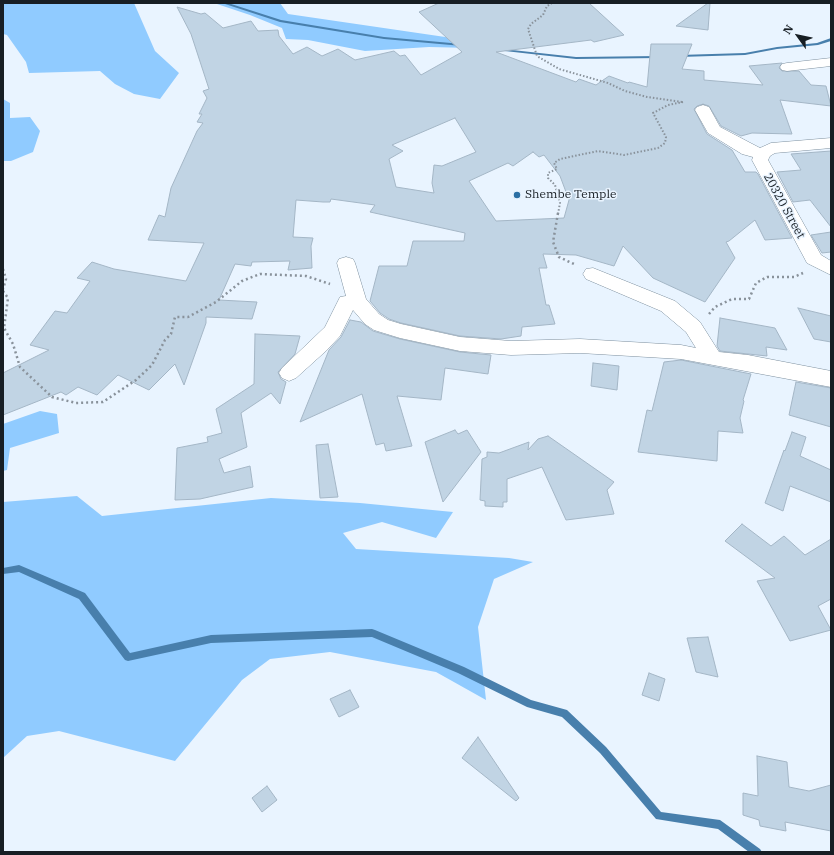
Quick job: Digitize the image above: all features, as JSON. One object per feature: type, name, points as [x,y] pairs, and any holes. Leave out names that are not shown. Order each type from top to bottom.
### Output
[{"type":"street","points":[[788,67],[831,62]]},
{"type":"street","points":[[703,110],[714,130],[722,136],[748,150],[762,154]]},
{"type":"street","name":"20320 Street","points":[[824,265],[814,259],[762,167],[760,160],[762,154],[771,148],[831,143]]},
{"type":"street","points":[[346,262],[352,302],[381,325],[433,339],[460,344],[511,348],[580,346],[681,352],[713,359],[748,363],[831,379]]},
{"type":"street","points":[[593,274],[668,306],[694,327],[713,359]]},
{"type":"street","points":[[289,373],[333,331],[352,302]]},
{"type":"path","points":[[552,3],[547,6],[543,16],[531,24],[528,29],[537,56],[559,69],[608,83],[625,91],[647,97],[683,102],[703,110]]},
{"type":"path","points":[[593,274],[559,257],[555,250],[553,242],[560,203],[555,185],[548,178],[548,173],[557,169],[554,163],[560,159],[598,151],[624,155],[658,148],[665,143],[666,137],[653,113],[668,105],[683,102]]},
{"type":"path","points":[[703,340],[703,322],[715,307],[732,299],[749,299],[756,283],[767,277],[794,277],[812,268],[824,265]]},
{"type":"path","points":[[3,269],[6,279],[3,290],[8,298],[4,328],[13,344],[20,367],[52,397],[76,403],[103,402],[136,380],[152,365],[165,340],[171,334],[175,317],[188,317],[216,302],[242,281],[260,274],[306,276],[326,282],[340,290],[352,302]]},
{"type":"shaded area","points":[[3,3],[134,3],[155,51],[179,73],[160,99],[134,94],[115,84],[100,71],[29,73],[26,62],[7,35],[3,34]]},
{"type":"shaded area","points":[[214,3],[280,3],[288,14],[452,38],[473,48],[429,47],[365,51],[308,40],[286,39],[282,28]]},
{"type":"shaded area","points":[[3,99],[10,103],[10,118],[30,117],[40,131],[33,152],[11,161],[3,161]]},
{"type":"shaded area","points":[[40,411],[57,414],[59,433],[10,448],[7,470],[3,471],[3,424]]},
{"type":"shaded area","points":[[77,496],[102,516],[271,498],[360,503],[453,512],[436,538],[382,522],[343,533],[356,549],[509,558],[533,562],[494,579],[478,627],[486,700],[436,672],[330,652],[270,659],[242,680],[175,761],[59,731],[27,736],[3,758],[3,502]]},
{"type":"building","points":[[439,3],[589,3],[624,35],[594,42],[591,40],[496,52],[576,82],[579,79],[596,85],[609,76],[628,83],[647,87],[651,44],[692,44],[682,69],[704,71],[704,80],[763,85],[749,66],[782,63],[779,68],[782,71],[799,71],[811,85],[826,86],[831,106],[780,100],[792,134],[752,133],[741,136],[721,126],[709,106],[703,104],[694,109],[707,134],[732,150],[745,172],[756,172],[758,174],[792,238],[765,240],[755,220],[726,242],[735,258],[705,302],[653,278],[623,246],[614,266],[576,255],[543,254],[547,268],[539,268],[546,305],[549,305],[555,324],[522,327],[521,336],[501,339],[460,336],[389,319],[380,313],[370,301],[379,266],[407,266],[413,241],[464,241],[465,233],[370,212],[375,205],[331,199],[330,202],[296,200],[293,237],[313,238],[311,246],[312,268],[288,270],[290,261],[252,262],[251,266],[235,264],[219,300],[257,302],[252,319],[206,317],[206,323],[184,385],[175,364],[149,390],[118,375],[97,395],[78,387],[66,395],[61,392],[3,415],[3,373],[49,350],[30,345],[55,311],[67,313],[90,281],[77,278],[92,262],[114,269],[186,281],[204,243],[148,240],[159,215],[165,217],[171,188],[197,131],[203,123],[197,122],[202,114],[199,114],[207,98],[203,91],[209,89],[191,34],[177,7],[201,14],[205,13],[223,28],[251,21],[258,31],[278,30],[279,36],[293,54],[307,47],[322,56],[338,49],[355,60],[394,51],[400,56],[405,55],[421,75],[462,52],[419,12]],"holes":[[[455,118],[476,152],[442,166],[434,165],[432,183],[434,193],[396,187],[389,159],[403,151],[392,145]],[[533,152],[539,157],[544,155],[560,176],[569,200],[564,218],[496,221],[469,181],[508,163],[513,166]]]},
{"type":"building","points":[[710,3],[708,30],[676,26]]},
{"type":"building","points":[[831,151],[831,227],[810,200],[793,202],[777,172],[801,170],[791,154]]},
{"type":"building","points":[[831,232],[831,252],[822,253],[811,235]]},
{"type":"building","points":[[798,308],[831,316],[831,342],[814,339]]},
{"type":"building","points":[[720,318],[775,328],[787,350],[766,347],[767,356],[720,351],[717,346]]},
{"type":"building","points":[[350,320],[361,322],[373,331],[400,339],[460,352],[491,355],[488,374],[445,368],[441,400],[397,396],[412,446],[386,451],[384,443],[376,445],[362,394],[300,422],[329,350],[341,337]]},
{"type":"building","points":[[255,334],[300,336],[295,354],[278,372],[281,379],[286,382],[280,404],[271,393],[241,413],[247,447],[219,459],[224,473],[250,466],[253,487],[200,499],[175,500],[177,448],[208,442],[207,437],[222,433],[216,409],[254,384]]},
{"type":"building","points":[[681,360],[751,374],[743,400],[740,418],[743,433],[718,431],[717,461],[638,452],[647,410],[652,411],[664,362]]},
{"type":"building","points":[[593,363],[619,366],[617,390],[591,386]]},
{"type":"building","points":[[796,382],[831,388],[831,427],[789,415]]},
{"type":"building","points":[[455,430],[458,434],[467,430],[481,452],[443,502],[425,442]]},
{"type":"building","points":[[792,432],[806,437],[800,456],[831,470],[831,502],[790,486],[783,511],[765,503]]},
{"type":"building","points":[[548,436],[614,482],[607,490],[614,514],[566,520],[542,467],[507,479],[507,502],[503,502],[503,507],[485,506],[485,501],[480,500],[482,459],[487,457],[487,452],[499,453],[529,442],[528,450],[538,439]]},
{"type":"building","points":[[328,444],[338,497],[320,498],[316,445]]},
{"type":"building","points":[[742,524],[771,546],[784,536],[805,555],[831,539],[831,599],[818,606],[831,630],[790,641],[757,581],[775,578],[725,541]]},
{"type":"building","points":[[708,637],[718,677],[696,672],[687,638]]},
{"type":"building","points":[[649,673],[665,679],[659,701],[642,695]]},
{"type":"building","points":[[350,690],[359,707],[339,717],[330,699]]},
{"type":"building","points":[[478,737],[519,798],[516,801],[462,758]]},
{"type":"building","points":[[757,756],[787,762],[789,787],[809,791],[831,785],[831,831],[785,822],[786,831],[760,826],[759,820],[743,815],[743,793],[758,796]]},
{"type":"building","points":[[267,786],[277,800],[262,812],[252,798]]},
{"type":"waterway","points":[[224,3],[280,21],[384,38],[462,45]]},
{"type":"waterway","points":[[679,56],[745,54],[777,48],[818,44],[831,39]]},
{"type":"waterway","points":[[496,49],[576,58],[659,57]]},
{"type":"waterway","points":[[3,571],[19,568],[82,596],[128,657],[211,639],[372,633],[461,670],[530,704],[564,713],[603,750],[659,816],[720,825],[757,852]]},
{"type":"place","name":"Shembe Temple","points":[[517,195]]}]
